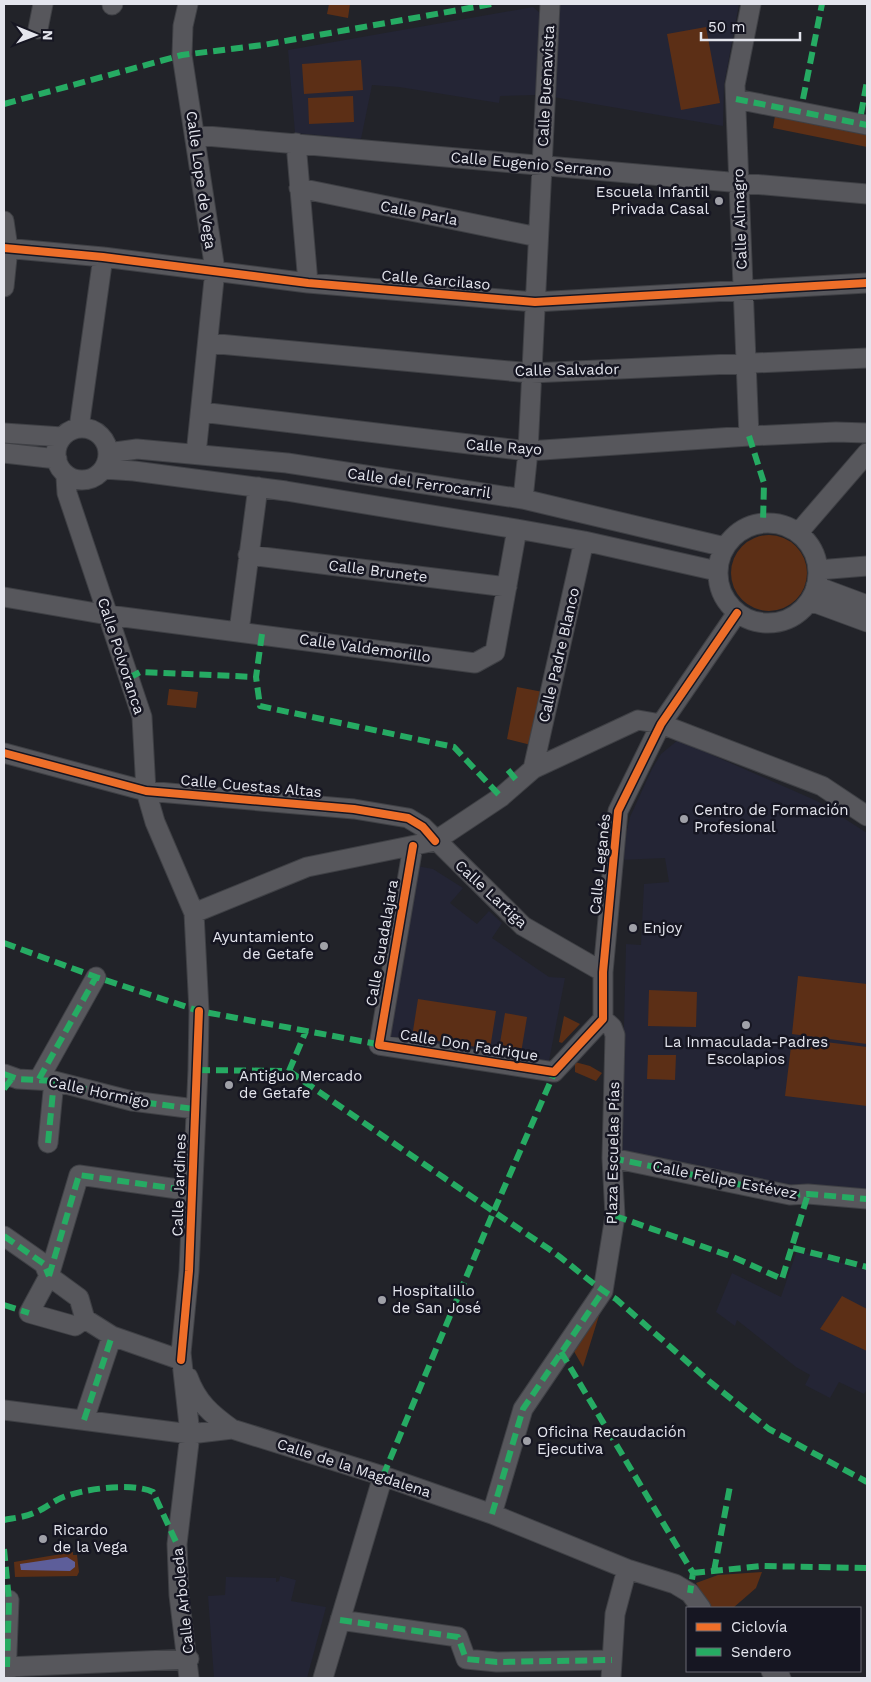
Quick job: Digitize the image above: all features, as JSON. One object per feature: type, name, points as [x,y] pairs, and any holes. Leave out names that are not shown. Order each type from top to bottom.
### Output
[{"type":"street","points":[[38,29],[43,4]]},
{"type":"street","name":"Calle Lope de Vega","points":[[188,4],[183,26],[182,55],[215,270],[196,454]]},
{"type":"street","name":"Calle Buenavista","points":[[523,499],[528,452],[550,4]]},
{"type":"street","name":"Calle Almagro","points":[[749,436],[735,85],[751,4]]},
{"type":"street","points":[[736,99],[867,125]]},
{"type":"street","name":"Calle Eugenio Serrano","points":[[195,135],[867,194]]},
{"type":"street","points":[[296,143],[308,283]]},
{"type":"street","name":"Calle Parla","points":[[299,188],[538,237]]},
{"type":"street","points":[[4,221],[6,248],[4,287]]},
{"type":"street","name":"Calle Garcilaso","points":[[6,248],[103,257],[308,283],[535,302],[867,283]]},
{"type":"street","points":[[79,428],[103,257]]},
{"type":"street","name":"Calle Salvador","points":[[208,343],[531,373],[867,358]]},
{"type":"street","name":"Calle Rayo","points":[[201,412],[528,452],[749,436],[836,432],[867,433]]},
{"type":"street","points":[[79,428],[92,430],[101,436],[106,461],[99,474],[84,480],[66,477],[57,459],[58,444],[62,438],[79,428]]},
{"type":"street","points":[[4,433],[62,438]]},
{"type":"street","name":"Calle del Ferrocarril","points":[[106,461],[137,448],[287,463],[523,499],[725,547]]},
{"type":"street","points":[[4,453],[57,459]]},
{"type":"street","points":[[798,533],[867,453]]},
{"type":"street","name":"Calle del Ferrocarril","points":[[106,461],[134,471],[258,487],[584,541],[718,571]]},
{"type":"street","name":"Calle Polvoranca","points":[[66,477],[67,493],[142,718],[146,791],[155,822],[194,913],[199,1010]]},
{"type":"street","points":[[239,631],[258,487]]},
{"type":"street","points":[[763,523],[788,527],[798,533],[808,543],[815,556],[815,585],[801,612],[776,623],[762,624],[749,620],[737,613],[722,594],[718,571],[725,547],[737,533],[749,526],[763,523]]},
{"type":"street","name":"Calle Valdemorillo","points":[[4,597],[108,615],[475,663],[495,652],[517,529]]},
{"type":"street","name":"Calle Padre Blanco","points":[[533,768],[584,541]]},
{"type":"street","name":"Calle Brunete","points":[[248,555],[507,587]]},
{"type":"street","points":[[815,585],[867,566]]},
{"type":"street","points":[[815,585],[867,605]]},
{"type":"street","points":[[815,585],[867,622]]},
{"type":"street","name":"Calle Leganés","points":[[603,1019],[603,972],[618,811],[661,724],[737,613]]},
{"type":"street","points":[[194,913],[307,867],[435,841],[501,797],[533,768],[638,720],[661,724],[822,786],[867,816]]},
{"type":"street","name":"Calle Cuestas Altas","points":[[4,754],[146,791],[354,809],[408,818],[423,827],[435,841]]},
{"type":"street","name":"Calle Lartiga","points":[[435,841],[523,926],[603,972]]},
{"type":"street","name":"Calle Guadalajara","points":[[379,1045],[413,846]]},
{"type":"street","points":[[48,1143],[47,1080],[96,977]]},
{"type":"street","name":"Calle Jardines","points":[[190,1434],[181,1360],[189,1271],[199,1010]]},
{"type":"street","name":"Calle Don Fadrique","points":[[379,1045],[554,1072],[603,1019]]},
{"type":"street","name":"Plaza Escuelas Pías","points":[[492,1514],[523,1409],[603,1291],[615,1216],[612,1158],[615,1035],[612,1026],[603,1019]]},
{"type":"street","name":"Calle Hormigo","points":[[7,1080],[47,1080],[132,1101],[195,1109]]},
{"type":"street","name":"Calle Felipe Estévez","points":[[612,1158],[790,1195],[808,1194],[867,1199]]},
{"type":"street","points":[[85,1319],[75,1326],[29,1313],[49,1276],[79,1175],[192,1191]]},
{"type":"street","points":[[4,1236],[44,1264],[49,1276],[79,1298],[85,1319],[112,1336],[181,1360]]},
{"type":"street","points":[[84,1420],[112,1336]]},
{"type":"street","name":"Calle Jardines","points":[[181,1360],[194,1395],[214,1415],[232,1429]]},
{"type":"street","name":"Calle de la Magdalena","points":[[4,1410],[190,1434],[232,1429],[383,1476],[492,1514],[626,1569],[675,1584],[690,1593],[700,1607]]},
{"type":"street","name":"Calle Arboleda","points":[[189,1678],[189,1659],[179,1595],[176,1544],[190,1434]]},
{"type":"street","points":[[323,1678],[383,1476]]},
{"type":"street","points":[[340,1620],[458,1637],[466,1659],[497,1670],[612,1669],[615,1614],[626,1569]]},
{"type":"street","points":[[6,1600],[7,1673],[189,1659]]},
{"type":"shaded area","points":[[329,4],[350,4],[348,18],[327,14]]},
{"type":"shaded area","points":[[558,4],[739,4],[724,85],[723,126],[553,97]]},
{"type":"shaded area","points":[[533,7],[540,13],[536,95],[500,96],[499,103],[399,87],[372,85],[361,139],[295,133],[288,50]]},
{"type":"shaded area","points":[[706,27],[720,103],[681,110],[667,34]]},
{"type":"shaded area","points":[[361,60],[363,90],[304,94],[302,64]]},
{"type":"shaded area","points":[[353,96],[354,122],[309,124],[308,98]]},
{"type":"shaded area","points":[[775,116],[867,135],[867,147],[773,128]]},
{"type":"shaded area","points":[[762,535],[776,535],[790,541],[801,552],[807,566],[804,588],[796,600],[776,611],[762,611],[748,605],[737,594],[731,580],[731,566],[737,552],[748,541]]},
{"type":"shaded area","points":[[517,687],[543,692],[531,745],[507,739]]},
{"type":"shaded area","points":[[169,689],[198,692],[196,708],[167,705]]},
{"type":"shaded area","name":"La Inmaculada-Padres Escolapios","points":[[678,740],[817,801],[867,833],[867,1189],[802,1184],[801,1189],[621,1153],[626,944],[641,945],[644,884],[669,882],[665,858],[620,860],[630,817],[652,769],[661,754]]},
{"type":"shaded area","points":[[417,866],[433,869],[463,888],[450,903],[477,924],[489,911],[502,923],[492,938],[549,977],[565,978],[549,1061],[542,1064],[389,1039]]},
{"type":"shaded area","points":[[798,976],[867,984],[867,1044],[792,1034]]},
{"type":"shaded area","points":[[649,990],[697,992],[696,1027],[648,1026]]},
{"type":"shaded area","points":[[418,999],[496,1011],[490,1049],[412,1037]]},
{"type":"shaded area","points":[[505,1013],[527,1017],[521,1053],[499,1049]]},
{"type":"shaded area","points":[[564,1016],[580,1024],[562,1043],[559,1042]]},
{"type":"shaded area","points":[[792,1038],[867,1047],[867,1106],[785,1096]]},
{"type":"shaded area","points":[[648,1055],[676,1055],[675,1080],[647,1079]]},
{"type":"shaded area","points":[[575,1062],[590,1066],[602,1073],[596,1081],[575,1072]]},
{"type":"shaded area","points":[[797,1250],[867,1270],[867,1389],[864,1394],[839,1382],[830,1398],[805,1385],[810,1375],[796,1367],[737,1320],[735,1326],[716,1312],[732,1273],[781,1297]]},
{"type":"shaded area","points":[[842,1296],[867,1309],[867,1351],[820,1329]]},
{"type":"shaded area","points":[[601,1309],[583,1367],[572,1348]]},
{"type":"shaded area","points":[[73,1552],[73,1555],[77,1555],[79,1572],[77,1576],[15,1577],[14,1562]]},
{"type":"shaded area","points":[[762,1572],[756,1588],[734,1607],[710,1607],[696,1583],[718,1575]]},
{"type":"shaded area","points":[[280,1576],[296,1580],[291,1601],[326,1607],[307,1678],[214,1678],[208,1596],[225,1595],[226,1577],[276,1578],[276,1582],[279,1581]]},
{"type":"water","points":[[67,1557],[75,1562],[75,1567],[70,1571],[21,1570],[20,1564]]},
{"type":"marked path","points":[[4,104],[182,55],[263,45],[492,4]]},
{"type":"marked path","points":[[803,99],[822,4]]},
{"type":"marked path","points":[[861,114],[867,81]]},
{"type":"marked path","points":[[736,99],[867,125]]},
{"type":"marked path","points":[[749,436],[764,483],[763,523]]},
{"type":"marked path","points":[[262,634],[256,677],[260,706],[454,747],[501,797]]},
{"type":"marked path","points":[[129,678],[140,672],[256,677]]},
{"type":"marked path","points":[[508,770],[518,782]]},
{"type":"marked path","points":[[4,943],[96,977],[199,1011],[382,1045]]},
{"type":"marked path","points":[[39,1079],[96,977]]},
{"type":"marked path","points":[[289,1071],[306,1031]]},
{"type":"marked path","points":[[383,1476],[493,1213],[556,1069]]},
{"type":"marked path","points":[[198,1070],[289,1071]]},
{"type":"marked path","points":[[289,1071],[555,1253],[616,1299],[709,1381],[769,1429],[867,1482]]},
{"type":"marked path","points":[[4,1074],[18,1079],[54,1081],[132,1101],[195,1109]]},
{"type":"marked path","points":[[4,1089],[13,1077]]},
{"type":"marked path","points":[[48,1143],[54,1081]]},
{"type":"marked path","points":[[612,1158],[790,1195],[808,1194],[867,1199]]},
{"type":"marked path","points":[[49,1276],[79,1175],[192,1191]]},
{"type":"marked path","points":[[615,1216],[733,1257],[782,1279],[808,1194]]},
{"type":"marked path","points":[[4,1236],[44,1264],[49,1276]]},
{"type":"marked path","points":[[793,1248],[867,1267]]},
{"type":"marked path","points":[[492,1514],[523,1409],[603,1291]]},
{"type":"marked path","points":[[4,1305],[29,1313]]},
{"type":"marked path","points":[[84,1420],[112,1336]]},
{"type":"marked path","points":[[561,1352],[693,1573],[690,1593]]},
{"type":"marked path","points":[[714,1571],[730,1486]]},
{"type":"marked path","points":[[4,1520],[31,1514],[61,1498],[81,1492],[133,1487],[153,1492],[177,1544]]},
{"type":"marked path","points":[[4,1549],[9,1600],[7,1667]]},
{"type":"marked path","points":[[693,1573],[762,1566],[867,1568]]},
{"type":"marked path","points":[[340,1620],[458,1637],[466,1659],[497,1662],[612,1660]]},
{"type":"cycle path","points":[[4,248],[103,257],[308,283],[535,302],[867,283]]},
{"type":"cycle path","points":[[413,846],[379,1045],[554,1072],[603,1019],[603,972],[618,811],[661,724],[737,613]]},
{"type":"cycle path","points":[[4,753],[146,791],[354,809],[408,818],[423,827],[435,841]]},
{"type":"cycle path","points":[[181,1360],[189,1271],[199,1011]]},
{"type":"place","name":"Escuela Infantil Privada Casal","points":[[719,201]]},
{"type":"place","name":"Centro de Formación Profesional","points":[[684,819]]},
{"type":"place","name":"Enjoy","points":[[633,928]]},
{"type":"place","name":"Ayuntamiento de Getafe","points":[[324,946]]},
{"type":"place","name":"La Inmaculada-Padres Escolapios","points":[[746,1025]]},
{"type":"place","name":"Antiguo Mercado de Getafe","points":[[229,1085]]},
{"type":"place","name":"Hospitalillo de San José","points":[[382,1300]]},
{"type":"place","name":"Oficina Recaudación Ejecutiva","points":[[527,1441]]},
{"type":"place","name":"Ricardo de la Vega","points":[[43,1539]]}]
